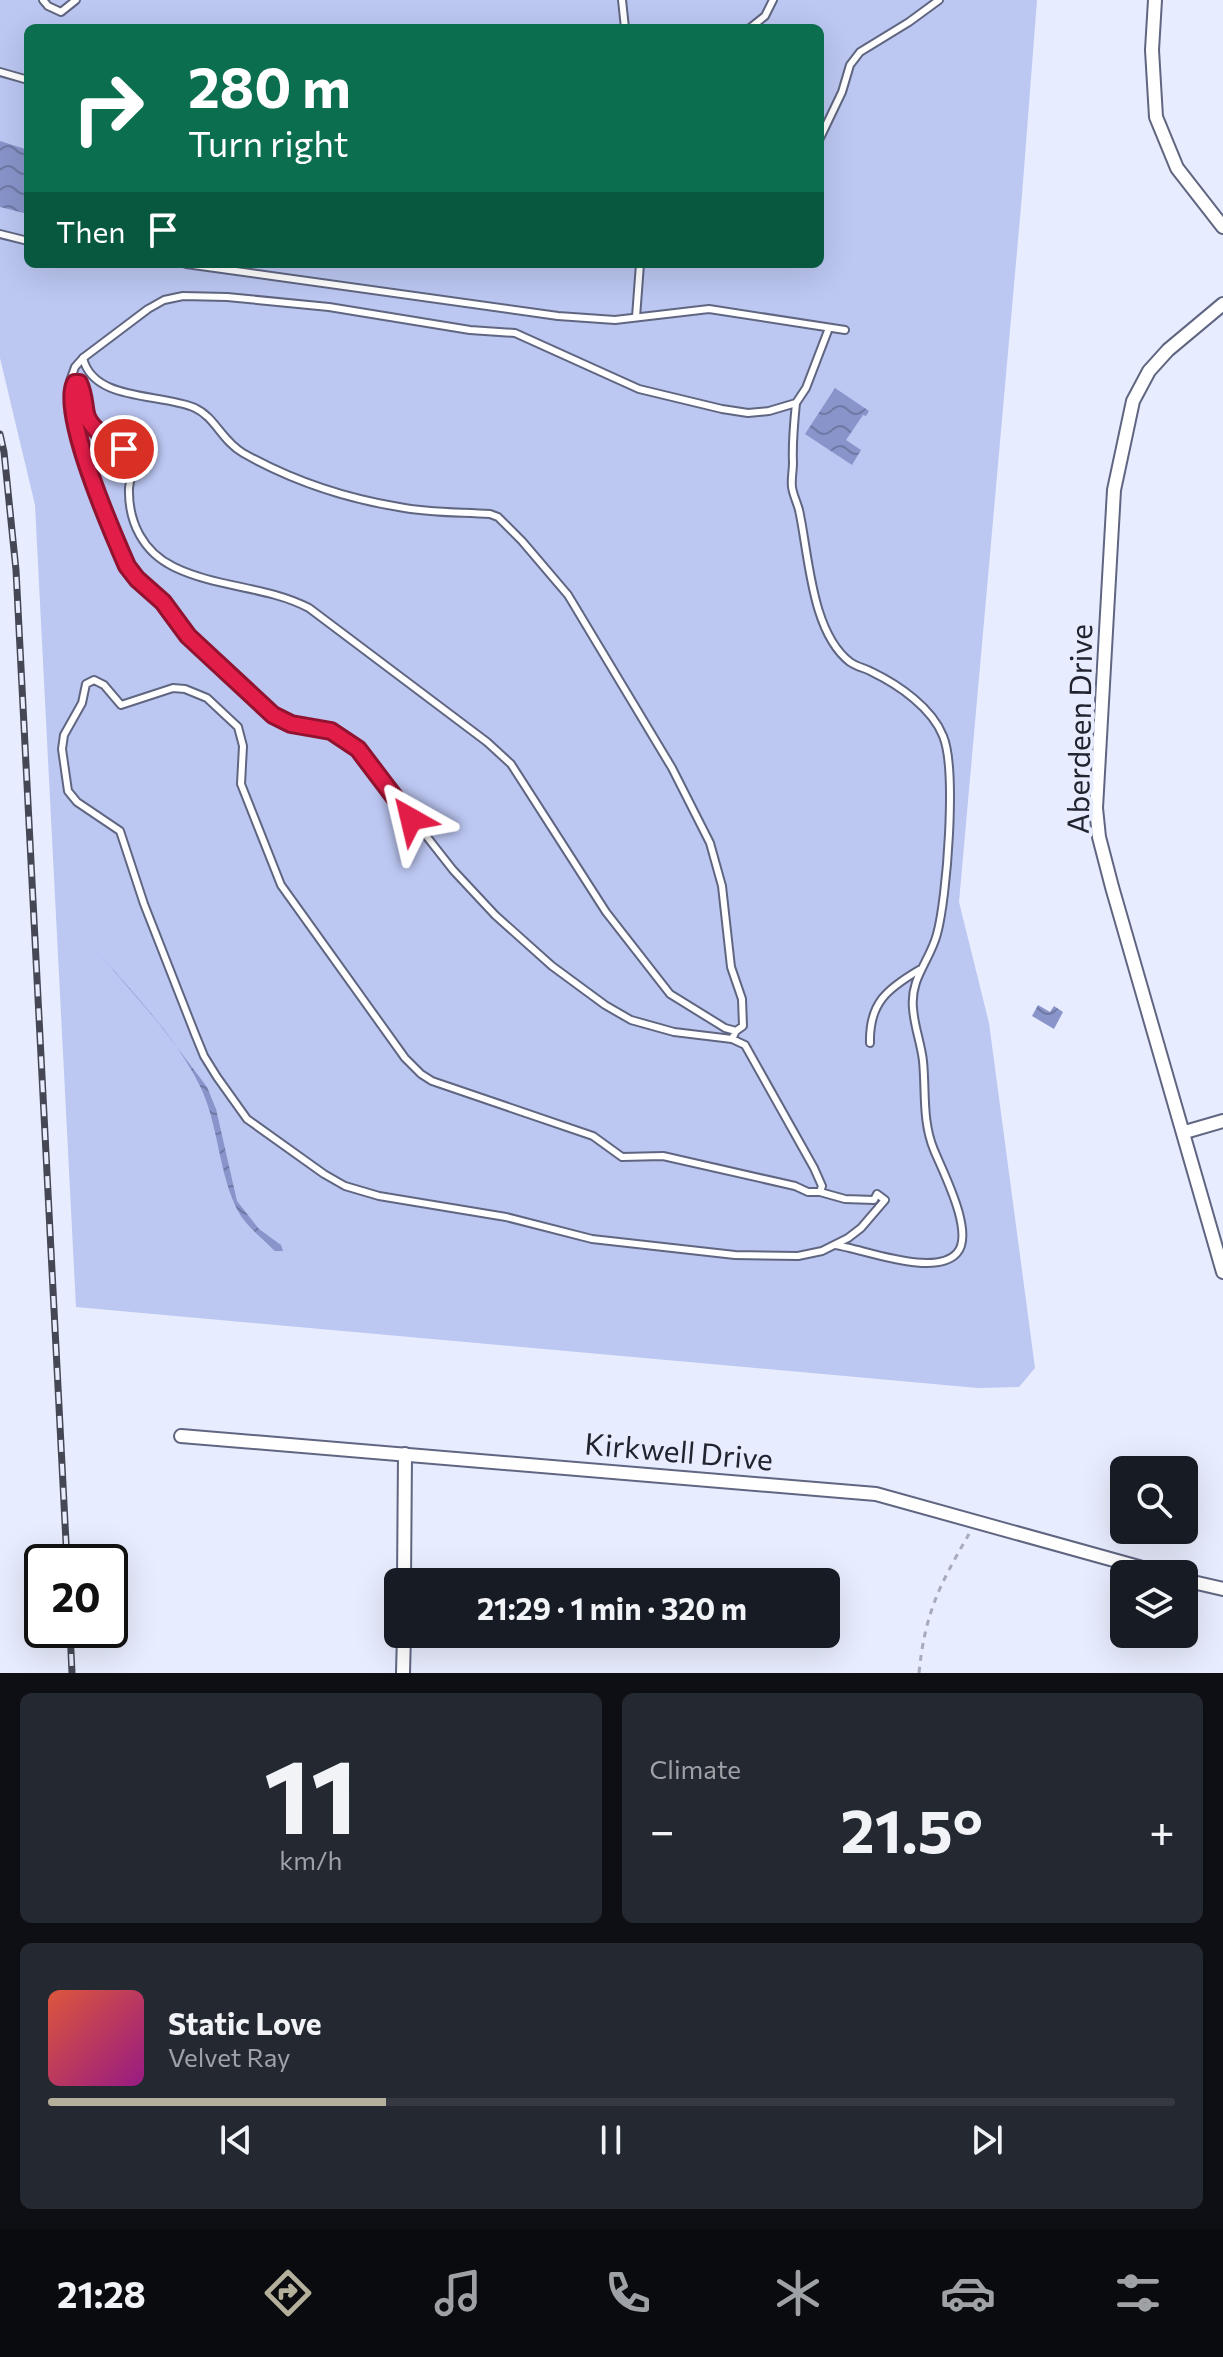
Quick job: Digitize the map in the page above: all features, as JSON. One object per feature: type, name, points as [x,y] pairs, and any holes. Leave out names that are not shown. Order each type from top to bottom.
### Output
[{"type":"street","points":[[1155,0],[1152,50],[1156,117],[1177,168],[1223,227]]},
{"type":"street","name":"Aberdeen Drive","points":[[1223,304],[1168,350],[1149,371],[1133,401],[1114,490],[1097,794],[1099,837],[1108,874],[1223,1272]]},
{"type":"street","points":[[1185,1132],[1223,1121]]},
{"type":"street","name":"Kirkwell Drive","points":[[181,1436],[864,1492],[1114,1560]]},
{"type":"street","points":[[404,1568],[405,1454]]},
{"type":"street","points":[[1198,1583],[1223,1589]]},
{"type":"street","points":[[403,1673],[404,1648]]},
{"type":"lane","points":[[43,0],[61,12],[76,0]]},
{"type":"lane","points":[[622,0],[625,24]]},
{"type":"lane","points":[[755,24],[765,16],[773,0]]},
{"type":"lane","points":[[824,130],[842,92],[850,65],[860,52],[939,0]]},
{"type":"lane","points":[[0,72],[24,79]]},
{"type":"lane","points":[[0,234],[24,240]]},
{"type":"lane","points":[[215,268],[558,316],[615,320],[709,309],[845,330]]},
{"type":"lane","points":[[636,317],[640,268]]},
{"type":"lane","points":[[796,403],[748,413],[722,409],[639,389],[515,333],[470,330],[329,307],[227,297],[183,296],[164,300],[83,358],[75,367],[70,381],[79,442],[127,566],[163,602],[188,636],[273,715],[291,724],[331,731],[358,749],[463,881],[520,938],[588,993],[631,1020],[651,1027],[732,1039],[745,1045],[814,1168],[822,1186],[820,1192]]},
{"type":"lane","points":[[829,328],[806,388],[796,403],[791,485],[821,614],[832,640],[854,665],[884,679],[922,706],[943,735],[949,758],[950,798],[941,916],[932,950],[919,970],[913,989],[913,1007],[923,1061],[923,1102],[928,1135],[964,1233],[959,1252],[951,1258],[930,1263],[910,1262],[835,1245]]},
{"type":"lane","points":[[83,358],[87,371],[107,386],[191,406],[208,417],[225,441],[238,450],[306,483],[400,508],[490,514],[498,517],[522,541],[568,595],[672,768],[710,843],[722,886],[731,967],[742,999],[743,1026],[732,1039]]},
{"type":"lane","points":[[72,387],[79,383],[84,393],[86,416],[93,428],[124,449],[130,457],[134,468],[129,499],[132,521],[140,538],[152,552],[177,569],[290,598],[309,608],[487,742],[511,764],[606,912],[670,994],[725,1028],[736,1031]]},
{"type":"lane","points":[[94,680],[104,685],[121,705],[173,688],[185,689],[207,698],[232,720],[238,727],[243,746],[241,784],[281,885],[405,1058],[421,1074],[456,1090],[593,1136],[622,1157],[663,1156],[795,1186],[808,1192],[820,1192],[863,1200],[874,1200],[877,1194],[885,1200],[861,1228],[812,1255],[735,1255],[592,1239],[506,1217],[418,1204],[345,1186],[281,1145],[247,1119],[204,1056],[144,904],[120,831],[77,802],[68,791],[62,749],[64,735],[82,703],[86,684],[94,680]]},
{"type":"lane","points":[[870,1043],[869,1021],[873,1013],[889,990],[919,970]]},
{"type":"path","points":[[919,1673],[930,1608],[976,1521]]},
{"type":"shaded area","points":[[0,0],[1037,0],[959,902],[989,1023],[1035,1368],[1019,1387],[978,1388],[76,1307],[35,505],[0,358]]},
{"type":"water","points":[[0,141],[24,149],[24,213],[0,207]]},
{"type":"water","points":[[835,388],[869,411],[846,440],[861,450],[852,465],[805,434]]},
{"type":"water","points":[[95,949],[152,1014],[176,1046],[157,1021]]},
{"type":"water","points":[[1038,1005],[1050,1012],[1054,1006],[1063,1012],[1054,1029],[1032,1016]]},
{"type":"water","points":[[176,1046],[207,1087],[216,1109],[237,1201],[259,1229],[281,1245],[283,1251],[275,1251],[238,1212],[225,1176],[206,1100]]},
{"type":"railway","points":[[0,434],[16,570],[66,1544]]},
{"type":"railway","points":[[71,1648],[72,1673]]},
{"type":"route","points":[[124,449],[93,428],[86,416],[84,393],[79,383],[75,383],[71,396],[79,442],[119,549],[137,579],[163,602],[188,636],[273,715],[291,724],[331,731],[358,749],[411,819]]}]
